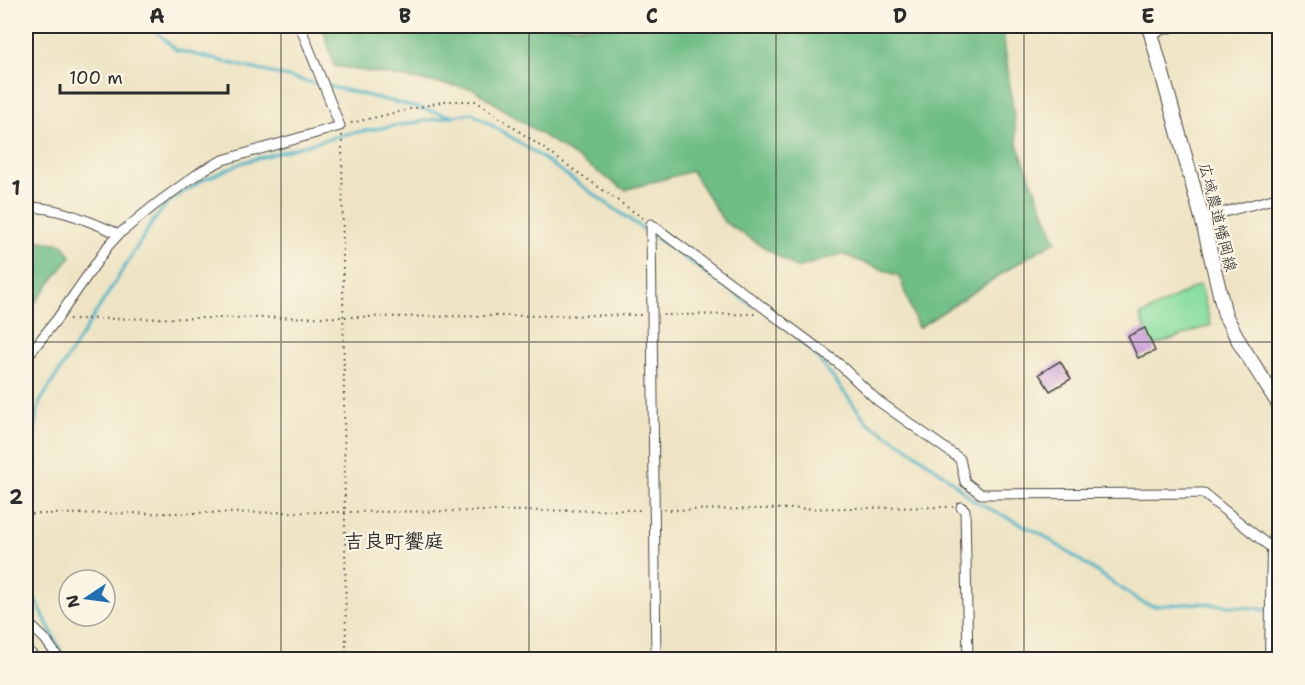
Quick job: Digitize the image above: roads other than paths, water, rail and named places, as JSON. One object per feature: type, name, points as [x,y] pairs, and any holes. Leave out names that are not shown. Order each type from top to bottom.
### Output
[{"type":"street","points":[[26,358],[57,319],[108,246],[156,204],[213,165],[340,126],[300,26]]},
{"type":"street","points":[[1150,29],[1177,26]]},
{"type":"street","name":"広域農道幡岡線","points":[[1150,29],[1226,315],[1241,345],[1280,406]]},
{"type":"street","points":[[1202,218],[1280,197]]},
{"type":"street","points":[[26,207],[44,207],[78,216],[119,234]]},
{"type":"street","points":[[656,660],[651,224],[838,363],[877,400],[960,459],[965,482],[981,495],[1203,493],[1274,550]]},
{"type":"street","points":[[961,507],[965,510],[968,660]]},
{"type":"street","points":[[1272,660],[1272,618],[1275,596],[1274,550],[1280,520]]},
{"type":"street","points":[[26,621],[45,639],[60,660]]},
{"type":"street","points":[[26,649],[38,660]]},
{"type":"waterway","points":[[150,26],[176,50],[321,85]]},
{"type":"waterway","points":[[328,86],[452,116]]},
{"type":"waterway","points":[[26,540],[36,416],[40,402],[152,223],[167,203],[201,181],[244,162],[346,134],[472,113],[525,146],[649,233]]},
{"type":"waterway","points":[[654,237],[752,305]]},
{"type":"waterway","points":[[798,339],[812,351],[868,423],[907,447],[946,476],[974,501],[1041,534],[1143,603],[1154,606],[1201,603],[1269,610]]},
{"type":"waterway","points":[[26,580],[64,658]]},
{"type":"district","name":"吉良町饗庭","points":[[394,541]]}]
